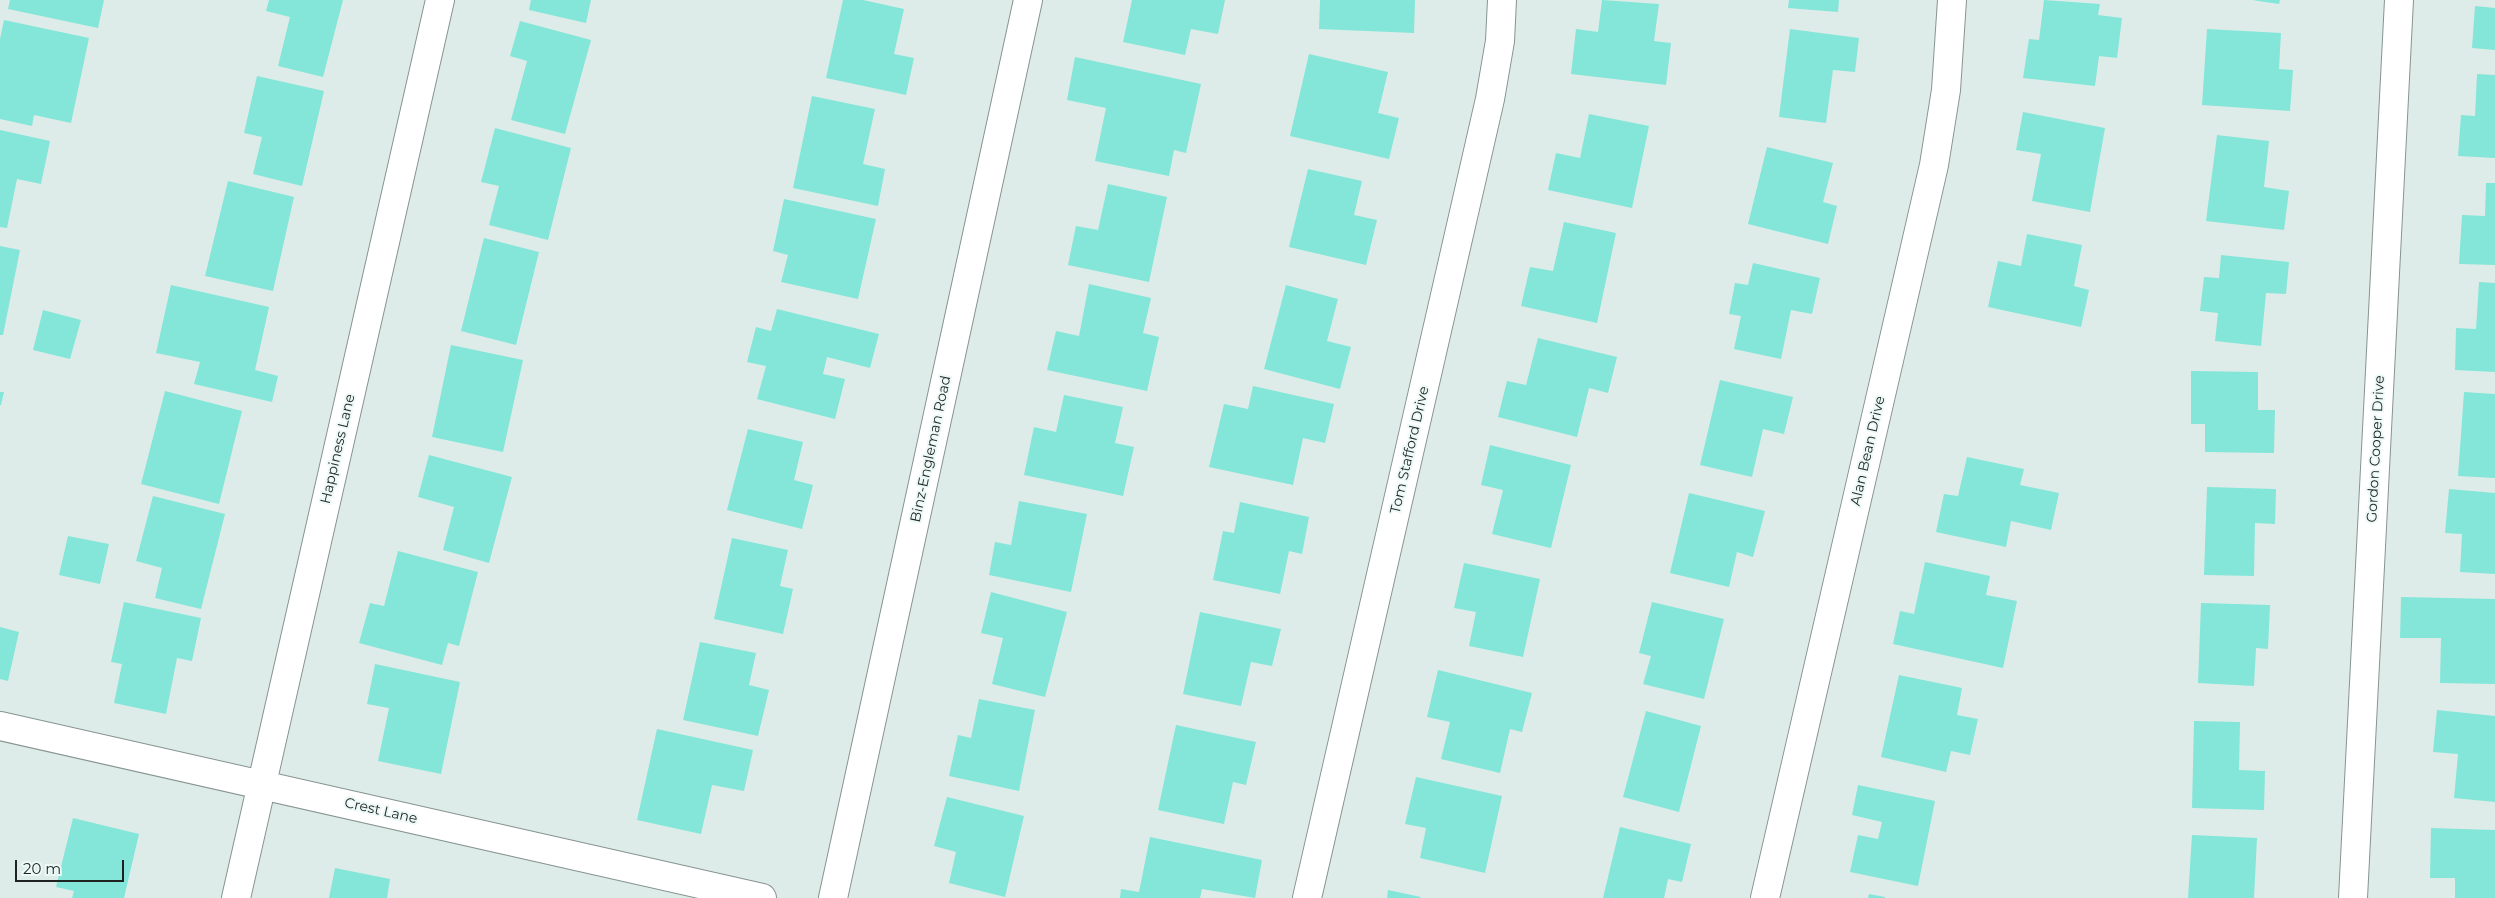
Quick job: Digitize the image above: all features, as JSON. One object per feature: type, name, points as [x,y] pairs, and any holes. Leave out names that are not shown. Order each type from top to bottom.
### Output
[{"type":"street","name":"Happiness Lane","points":[[236,898],[440,0]]},
{"type":"street","name":"Binz-Engleman Road","points":[[834,898],[1028,0]]},
{"type":"street","name":"Tom Stafford Drive","points":[[1308,898],[1490,99],[1500,41],[1502,0]]},
{"type":"street","name":"Alan Bean Drive","points":[[1766,898],[1934,165],[1946,90],[1952,0]]},
{"type":"street","name":"Gordon Cooper Drive","points":[[2353,898],[2399,0]]},
{"type":"street","name":"Crest Lane","points":[[0,726],[762,898]]},
{"type":"building","points":[[10,0],[104,0],[98,28],[8,9]]},
{"type":"building","points":[[269,0],[343,0],[323,77],[278,66],[290,17],[266,11]]},
{"type":"building","points":[[531,0],[591,0],[586,23],[529,10]]},
{"type":"building","points":[[843,0],[863,0],[904,9],[894,54],[914,58],[906,95],[826,78]]},
{"type":"building","points":[[1132,0],[1225,0],[1218,34],[1191,29],[1185,55],[1123,42]]},
{"type":"building","points":[[1320,0],[1415,0],[1414,33],[1319,29]]},
{"type":"building","points":[[1602,0],[1659,4],[1654,41],[1671,43],[1666,85],[1571,74],[1576,29],[1598,32]]},
{"type":"building","points":[[1789,0],[1839,0],[1838,12],[1788,8]]},
{"type":"building","points":[[2044,0],[2100,4],[2098,15],[2122,18],[2117,58],[2099,56],[2095,86],[2023,78],[2029,39],[2039,40]]},
{"type":"building","points":[[2252,0],[2280,0],[2279,4]]},
{"type":"building","points":[[2475,6],[2495,8],[2495,50],[2472,48]]},
{"type":"building","points":[[4,20],[89,38],[71,123],[34,115],[32,126],[0,119],[0,39]]},
{"type":"building","points":[[520,21],[591,40],[565,134],[511,120],[527,61],[510,56]]},
{"type":"building","points":[[1790,29],[1859,38],[1855,72],[1833,70],[1826,123],[1779,117]]},
{"type":"building","points":[[2207,29],[2281,33],[2279,69],[2293,70],[2290,111],[2202,105]]},
{"type":"building","points":[[1309,54],[1388,72],[1378,113],[1399,118],[1389,159],[1290,136]]},
{"type":"building","points":[[1075,57],[1201,84],[1186,153],[1174,150],[1169,176],[1095,161],[1106,108],[1067,100]]},
{"type":"building","points":[[2477,74],[2495,75],[2495,158],[2458,156],[2461,115],[2475,116]]},
{"type":"building","points":[[257,76],[324,91],[302,186],[253,174],[262,137],[244,133]]},
{"type":"building","points":[[812,96],[875,109],[863,164],[885,169],[878,206],[793,188]]},
{"type":"building","points":[[2023,112],[2105,128],[2090,212],[2032,201],[2041,154],[2016,150]]},
{"type":"building","points":[[1589,114],[1649,126],[1632,208],[1548,190],[1556,153],[1580,158]]},
{"type":"building","points":[[495,128],[571,148],[548,240],[489,225],[499,186],[481,182]]},
{"type":"building","points":[[0,130],[50,141],[41,184],[17,179],[7,228],[0,227]]},
{"type":"building","points":[[2217,135],[2269,141],[2264,187],[2289,191],[2284,230],[2206,221]]},
{"type":"building","points":[[1767,147],[1833,163],[1823,202],[1837,206],[1828,244],[1748,224]]},
{"type":"building","points":[[1308,169],[1362,181],[1354,215],[1377,220],[1366,265],[1289,247]]},
{"type":"building","points":[[228,181],[294,197],[273,291],[205,276]]},
{"type":"building","points":[[2486,183],[2495,183],[2495,265],[2459,264],[2462,215],[2485,216]]},
{"type":"building","points":[[1108,184],[1167,197],[1149,282],[1068,265],[1076,226],[1098,230]]},
{"type":"building","points":[[784,199],[876,219],[858,299],[781,282],[788,255],[773,251]]},
{"type":"building","points":[[1564,222],[1616,233],[1597,323],[1521,306],[1530,267],[1553,271]]},
{"type":"building","points":[[2027,234],[2082,245],[2074,286],[2089,290],[2081,327],[1988,307],[1998,261],[2021,266]]},
{"type":"building","points":[[484,238],[539,252],[516,345],[461,331]]},
{"type":"building","points":[[0,246],[20,250],[3,335],[0,335]]},
{"type":"building","points":[[2221,255],[2289,262],[2286,294],[2266,293],[2261,346],[2215,341],[2218,313],[2200,311],[2204,277],[2219,278]]},
{"type":"building","points":[[1753,263],[1820,278],[1812,314],[1791,310],[1781,359],[1734,349],[1741,316],[1729,314],[1735,283],[1748,285]]},
{"type":"building","points":[[2479,282],[2495,283],[2495,372],[2455,370],[2456,328],[2476,329]]},
{"type":"building","points":[[1089,284],[1151,298],[1143,333],[1159,337],[1147,391],[1047,370],[1056,331],[1079,336]]},
{"type":"building","points":[[171,285],[269,307],[255,370],[278,376],[272,402],[194,384],[200,362],[156,353]]},
{"type":"building","points":[[1286,285],[1338,299],[1327,341],[1351,347],[1340,389],[1264,369]]},
{"type":"building","points":[[777,309],[879,334],[870,368],[827,357],[823,374],[845,379],[835,419],[757,399],[766,366],[747,362],[756,327],[771,331]]},
{"type":"building","points":[[43,310],[81,320],[70,359],[33,350]]},
{"type":"building","points":[[1538,338],[1617,357],[1608,393],[1589,388],[1577,437],[1498,417],[1507,381],[1526,385]]},
{"type":"building","points":[[451,345],[523,360],[503,452],[432,437]]},
{"type":"building","points":[[2191,371],[2258,372],[2258,410],[2275,410],[2274,453],[2205,452],[2205,424],[2191,424]]},
{"type":"building","points":[[1720,380],[1793,397],[1784,434],[1763,429],[1752,477],[1700,465]]},
{"type":"building","points":[[1253,386],[1334,404],[1325,443],[1303,438],[1293,485],[1209,467],[1224,404],[1248,409]]},
{"type":"building","points":[[165,391],[242,411],[219,504],[141,484]]},
{"type":"building","points":[[0,392],[4,392],[1,405],[0,405]]},
{"type":"building","points":[[2464,392],[2495,394],[2495,478],[2458,476]]},
{"type":"building","points":[[1064,395],[1123,407],[1115,443],[1134,447],[1123,496],[1024,475],[1034,427],[1056,432]]},
{"type":"building","points":[[748,429],[803,442],[794,480],[813,485],[802,529],[727,510]]},
{"type":"building","points":[[1490,445],[1571,465],[1551,548],[1492,534],[1503,490],[1481,485]]},
{"type":"building","points":[[429,455],[512,477],[489,563],[443,550],[454,507],[418,497]]},
{"type":"building","points":[[1967,457],[2024,469],[2020,485],[2059,493],[2051,530],[2011,521],[2006,547],[1936,532],[1944,494],[1958,496]]},
{"type":"building","points":[[2207,487],[2276,489],[2275,524],[2255,523],[2254,576],[2204,575]]},
{"type":"building","points":[[2449,489],[2495,493],[2495,574],[2460,572],[2462,534],[2445,533]]},
{"type":"building","points":[[1689,493],[1765,511],[1753,557],[1737,552],[1729,587],[1670,573]]},
{"type":"building","points":[[153,496],[225,514],[201,609],[155,598],[162,568],[136,561]]},
{"type":"building","points":[[1019,501],[1087,514],[1071,592],[989,575],[995,542],[1011,545]]},
{"type":"building","points":[[1240,502],[1309,517],[1302,554],[1289,551],[1280,594],[1213,580],[1223,531],[1234,533]]},
{"type":"building","points":[[68,536],[109,544],[100,584],[59,575]]},
{"type":"building","points":[[732,538],[788,550],[780,586],[793,589],[783,634],[714,619]]},
{"type":"building","points":[[398,551],[478,572],[459,646],[448,643],[442,665],[359,643],[370,603],[384,606]]},
{"type":"building","points":[[1925,562],[1990,576],[1986,595],[2017,601],[2003,668],[1893,644],[1900,611],[1914,614]]},
{"type":"building","points":[[1464,563],[1540,579],[1523,657],[1469,646],[1476,612],[1454,608]]},
{"type":"building","points":[[991,592],[1067,612],[1045,697],[992,684],[1003,638],[981,633]]},
{"type":"building","points":[[2401,597],[2495,599],[2495,684],[2440,683],[2441,638],[2400,638]]},
{"type":"building","points":[[124,602],[201,618],[192,661],[177,658],[166,714],[114,703],[122,664],[111,662]]},
{"type":"building","points":[[1652,602],[1724,619],[1704,699],[1643,684],[1651,656],[1639,653]]},
{"type":"building","points":[[2201,603],[2270,605],[2268,649],[2256,648],[2254,686],[2198,683]]},
{"type":"building","points":[[1200,612],[1281,629],[1272,666],[1251,662],[1241,706],[1183,694]]},
{"type":"building","points":[[0,627],[19,632],[8,681],[0,679]]},
{"type":"building","points":[[700,642],[756,653],[749,685],[769,690],[758,736],[683,720]]},
{"type":"building","points":[[375,664],[460,682],[441,774],[378,761],[389,708],[367,704]]},
{"type":"building","points":[[1438,670],[1532,693],[1522,732],[1510,729],[1500,773],[1441,759],[1450,722],[1427,717]]},
{"type":"building","points":[[1899,675],[1962,688],[1957,715],[1978,719],[1970,755],[1951,751],[1946,772],[1881,757]]},
{"type":"building","points":[[979,699],[1035,710],[1019,791],[949,776],[958,735],[971,738]]},
{"type":"building","points":[[2437,710],[2495,716],[2495,802],[2454,798],[2458,754],[2433,752]]},
{"type":"building","points":[[1646,711],[1701,726],[1679,812],[1623,797]]},
{"type":"building","points":[[2194,721],[2240,722],[2239,770],[2265,771],[2264,810],[2192,808]]},
{"type":"building","points":[[1176,725],[1256,742],[1246,785],[1233,782],[1224,824],[1158,810]]},
{"type":"building","points":[[657,729],[753,750],[744,791],[712,785],[701,834],[637,820]]},
{"type":"building","points":[[1416,777],[1502,796],[1485,873],[1420,858],[1426,828],[1405,824]]},
{"type":"building","points":[[1858,785],[1935,801],[1918,886],[1850,872],[1858,835],[1878,839],[1882,822],[1852,815]]},
{"type":"building","points":[[947,797],[1024,816],[1005,897],[949,883],[956,852],[934,846]]},
{"type":"building","points":[[73,818],[139,834],[124,898],[72,898],[74,891],[56,887]]},
{"type":"building","points":[[1620,827],[1691,844],[1682,882],[1668,879],[1664,898],[1603,898]]},
{"type":"building","points":[[2431,828],[2495,830],[2495,898],[2455,898],[2455,878],[2430,878]]},
{"type":"building","points":[[2192,835],[2257,838],[2254,898],[2188,898]]},
{"type":"building","points":[[1150,837],[1262,860],[1255,898],[1202,889],[1200,898],[1120,898],[1121,889],[1139,892]]},
{"type":"building","points":[[335,868],[390,879],[387,898],[329,898]]},
{"type":"building","points":[[1388,890],[1421,897],[1387,898]]},
{"type":"building","points":[[1869,894],[1885,897],[1885,898],[1868,898]]}]
